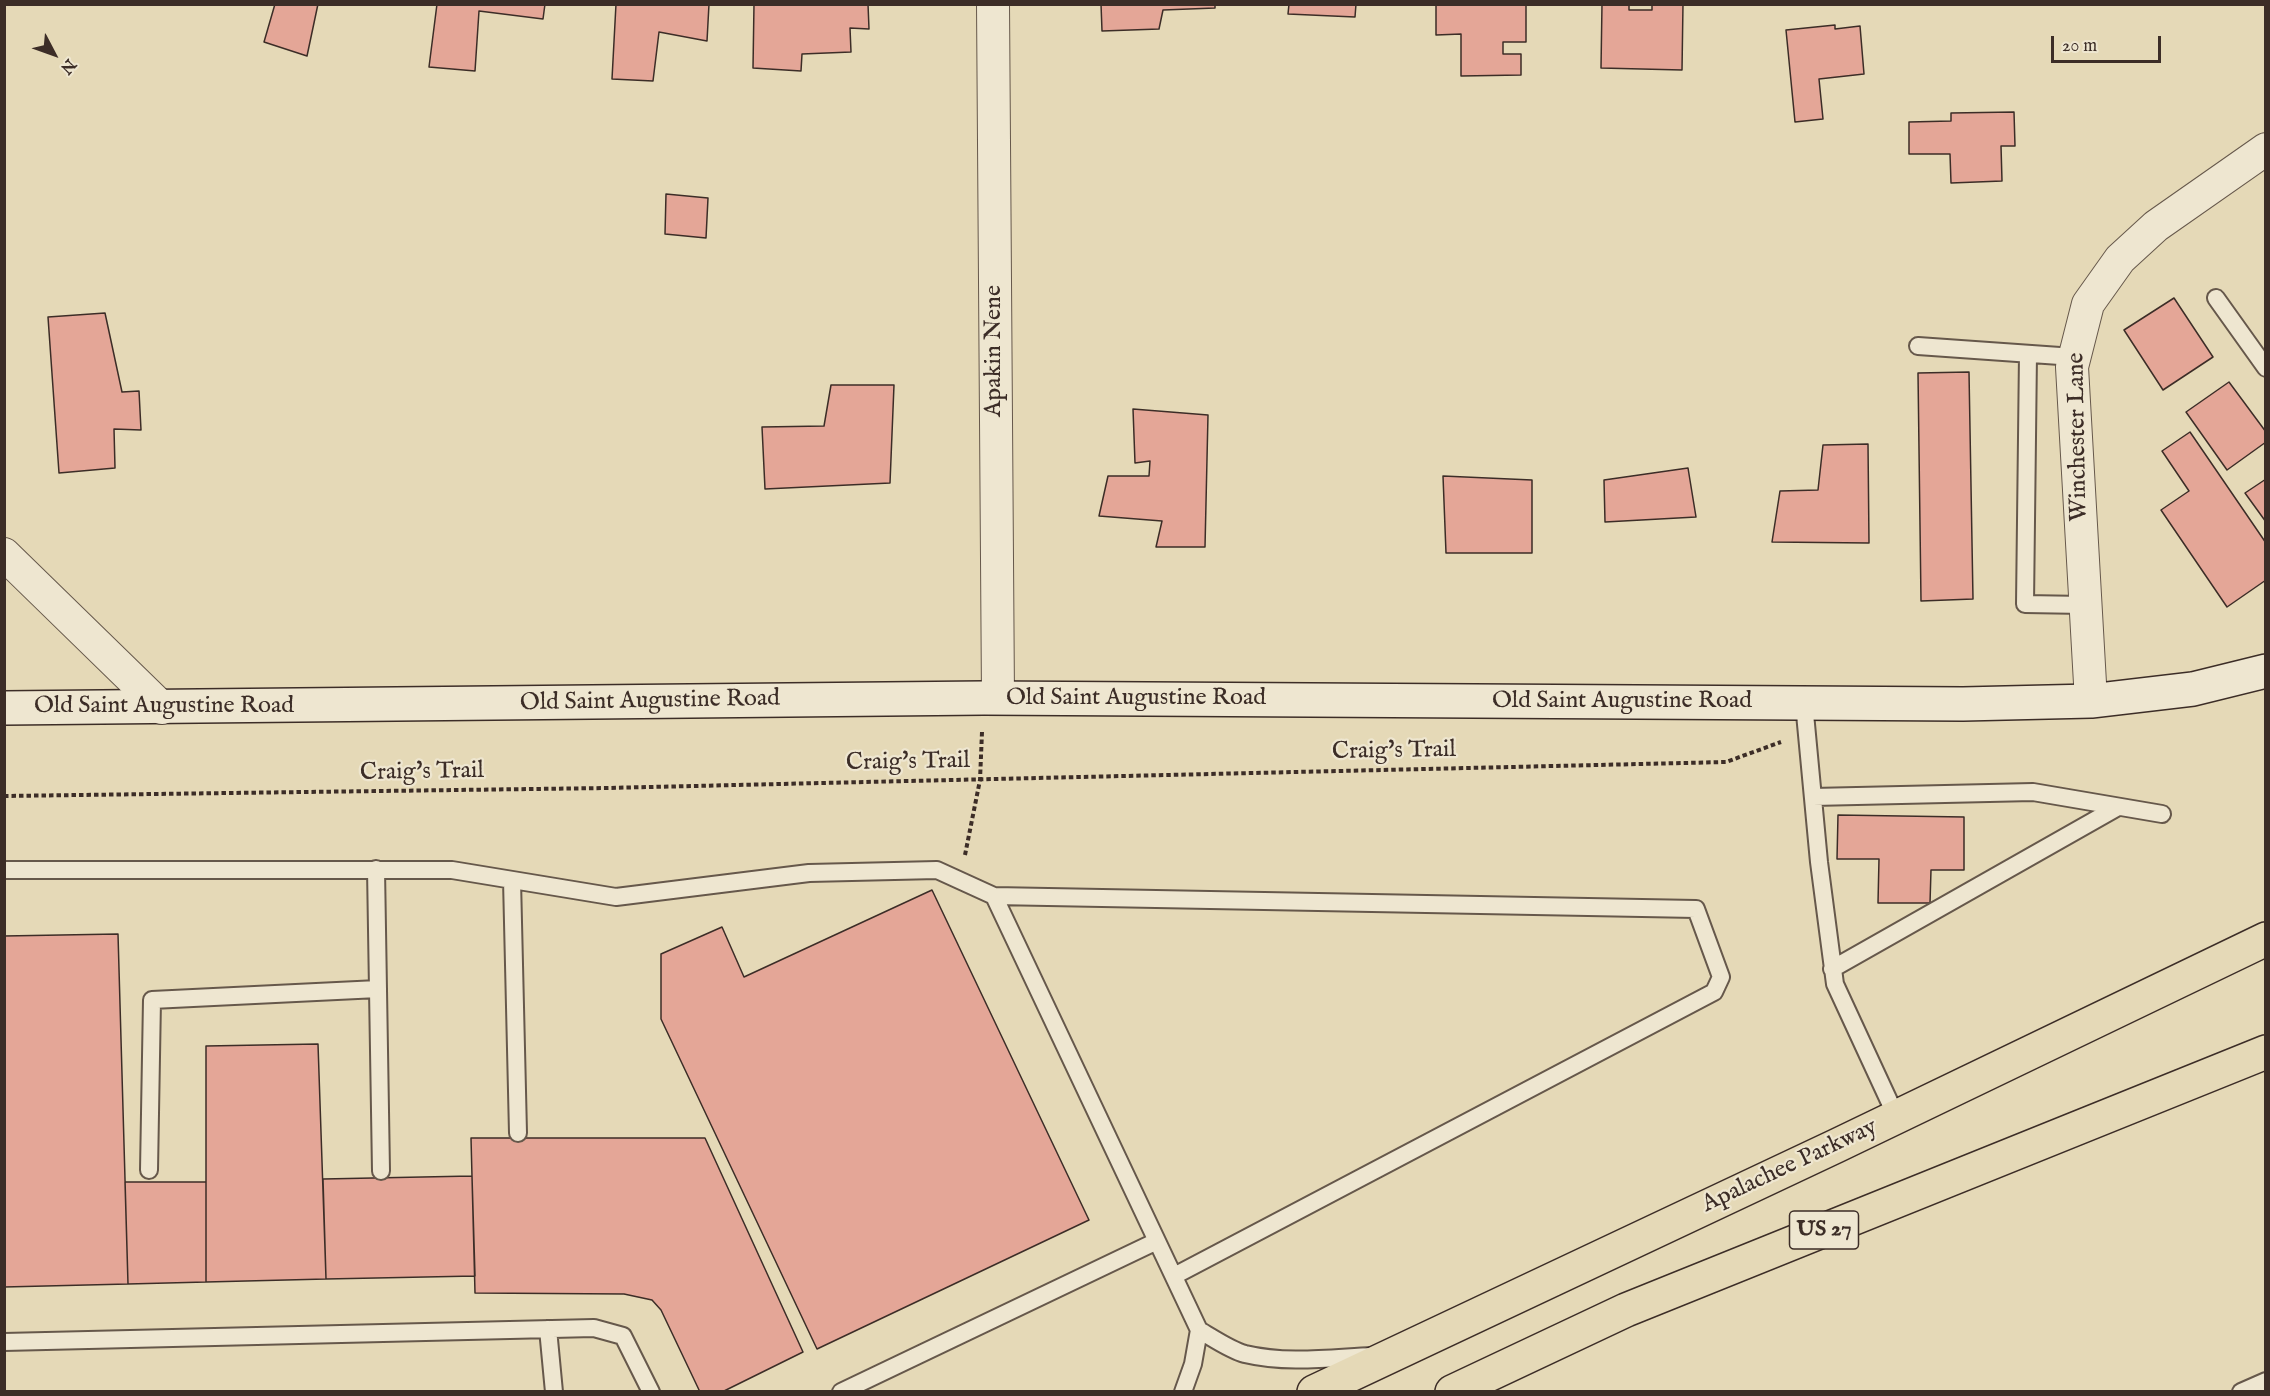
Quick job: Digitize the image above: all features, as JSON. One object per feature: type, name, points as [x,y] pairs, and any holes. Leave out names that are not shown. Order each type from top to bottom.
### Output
[{"type":"main road","name":"Apalachee Parkway","points":[[1314,1392],[2265,939]]},
{"type":"main road","points":[[2199,1077],[2265,1040]]},
{"type":"main road","name":"US 27","points":[[1452,1392],[1626,1310],[2265,1052]]},
{"type":"street","name":"Apakin Nene","points":[[991,698],[993,4]]},
{"type":"street","name":"Winchester Lane","points":[[2091,701],[2072,367],[2088,304],[2120,259],[2156,226],[2265,149]]},
{"type":"street","points":[[4,554],[162,708]]},
{"type":"street","name":"Old Saint Augustine Road","points":[[4,708],[991,698],[1806,718],[1963,704],[2091,701],[2193,689],[2265,671]]},
{"type":"lane","points":[[2216,298],[2265,368]]},
{"type":"lane","points":[[1918,346],[2074,357]]},
{"type":"lane","points":[[2028,354],[2025,604],[2085,605]]},
{"type":"lane","points":[[1806,718],[1834,984],[1896,1116]]},
{"type":"lane","points":[[1813,797],[2033,792],[2162,814]]},
{"type":"lane","points":[[1832,969],[2118,807]]},
{"type":"lane","points":[[376,869],[381,1171]]},
{"type":"lane","points":[[4,870],[452,870],[616,897],[809,873],[937,870],[994,896],[1696,909],[1721,977],[1714,992],[1174,1276]]},
{"type":"lane","points":[[512,880],[518,1133]]},
{"type":"lane","points":[[994,896],[1199,1330],[1193,1364],[1183,1392]]},
{"type":"lane","points":[[149,1170],[152,1000],[378,989]]},
{"type":"lane","points":[[841,1392],[1157,1241]]},
{"type":"lane","points":[[4,1342],[594,1328],[623,1336],[651,1392]]},
{"type":"lane","points":[[548,1329],[554,1392]]},
{"type":"lane","points":[[1199,1330],[1243,1353],[1285,1360],[1392,1355]]},
{"type":"lane","points":[[2241,1392],[2265,1381]]},
{"type":"path","points":[[960,881],[980,780],[991,698]]},
{"type":"path","name":"Craig's Trail","points":[[4,796],[607,788],[1726,762],[1806,718]]},
{"type":"building","points":[[275,4],[318,4],[307,56],[264,42]]},
{"type":"building","points":[[437,4],[545,4],[543,19],[479,11],[475,71],[429,67]]},
{"type":"building","points":[[616,4],[709,4],[707,41],[659,32],[653,81],[612,79]]},
{"type":"building","points":[[754,4],[868,4],[869,29],[850,28],[851,52],[802,54],[801,71],[753,68]]},
{"type":"building","points":[[1101,4],[1215,4],[1215,8],[1163,10],[1159,29],[1102,31]]},
{"type":"building","points":[[1289,4],[1356,4],[1355,17],[1288,14]]},
{"type":"building","points":[[1436,4],[1526,4],[1526,42],[1503,42],[1503,54],[1521,54],[1521,75],[1461,76],[1461,34],[1436,35]]},
{"type":"building","points":[[1602,4],[1629,4],[1629,10],[1652,10],[1652,4],[1683,4],[1682,70],[1601,68]]},
{"type":"building","points":[[1835,25],[1835,29],[1860,26],[1864,74],[1819,79],[1823,119],[1795,122],[1786,30]]},
{"type":"building","points":[[2014,112],[2015,146],[2001,146],[2002,181],[1951,183],[1950,154],[1909,154],[1909,122],[1951,121],[1951,113]]},
{"type":"building","points":[[666,194],[708,198],[706,238],[665,234]]},
{"type":"building","points":[[2174,298],[2213,357],[2163,390],[2124,330]]},
{"type":"building","points":[[105,313],[122,392],[139,391],[141,430],[114,429],[115,468],[59,473],[48,317]]},
{"type":"building","points":[[1969,372],[1973,599],[1921,601],[1918,373]]},
{"type":"building","points":[[2229,382],[2266,432],[2266,442],[2227,470],[2186,412]]},
{"type":"building","points":[[831,385],[894,385],[890,483],[765,489],[762,427],[824,426]]},
{"type":"building","points":[[1133,409],[1208,415],[1205,547],[1156,547],[1162,521],[1099,516],[1108,476],[1149,476],[1150,461],[1135,463]]},
{"type":"building","points":[[2190,432],[2266,543],[2266,580],[2227,607],[2161,510],[2189,491],[2162,451]]},
{"type":"building","points":[[1868,444],[1869,543],[1772,542],[1780,491],[1818,490],[1823,445]]},
{"type":"building","points":[[1688,468],[1696,517],[1605,522],[1604,480]]},
{"type":"building","points":[[1443,476],[1532,480],[1532,553],[1446,553]]},
{"type":"building","points":[[2266,479],[2266,522],[2245,493]]},
{"type":"building","points":[[1838,815],[1964,817],[1964,870],[1931,870],[1930,903],[1878,903],[1879,859],[1837,859]]},
{"type":"building","points":[[932,890],[1089,1220],[817,1349],[661,1019],[661,954],[722,927],[744,977]]},
{"type":"building","points":[[118,934],[128,1284],[4,1287],[4,936]]},
{"type":"building","points":[[318,1044],[326,1279],[206,1282],[206,1046]]},
{"type":"building","points":[[471,1138],[705,1138],[803,1352],[722,1392],[700,1392],[661,1310],[652,1300],[624,1294],[475,1293]]},
{"type":"building","points":[[472,1176],[475,1276],[326,1279],[323,1179]]},
{"type":"building","points":[[125,1182],[206,1182],[206,1282],[128,1284]]}]
